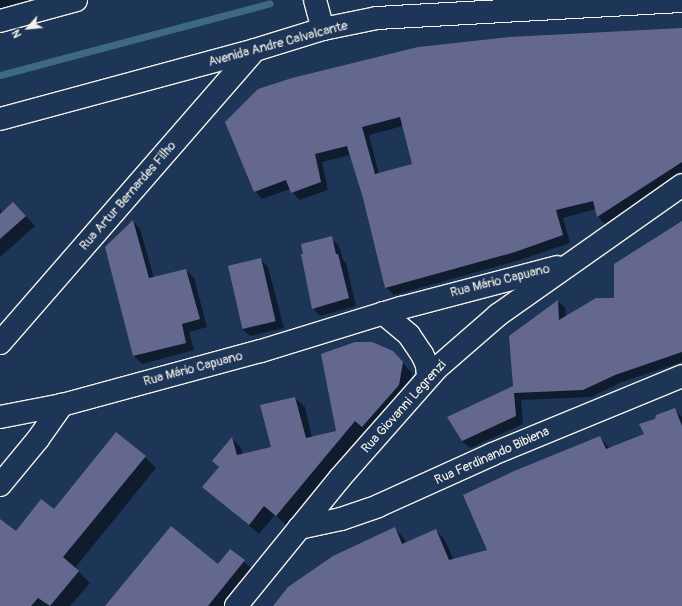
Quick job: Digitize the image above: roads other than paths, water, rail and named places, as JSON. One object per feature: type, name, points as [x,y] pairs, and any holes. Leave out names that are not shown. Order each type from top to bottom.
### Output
[{"type":"street","points":[[0,21],[76,0]]},
{"type":"street","points":[[315,0],[323,29]]},
{"type":"street","name":"Avenida Andre Calvalcante","points":[[0,119],[255,50],[323,29],[378,18],[422,14],[682,1]]},
{"type":"street","name":"Rua Artur Bernardes Filho","points":[[0,343],[255,50]]},
{"type":"street","name":"Rua Giovanni Legrenzi","points":[[236,606],[299,528],[437,368],[498,315],[682,185]]},
{"type":"street","name":"Rua Mário Capuano","points":[[0,417],[62,405],[262,351],[383,313],[572,263]]},
{"type":"street","points":[[383,313],[409,335],[422,354],[427,365],[428,378]]},
{"type":"street","name":"Rua Ferdinando Bibiena","points":[[299,528],[340,519],[378,506],[500,451],[682,376]]},
{"type":"street","points":[[0,485],[38,439],[62,405]]},
{"type":"waterway","points":[[0,75],[270,3]]}]
